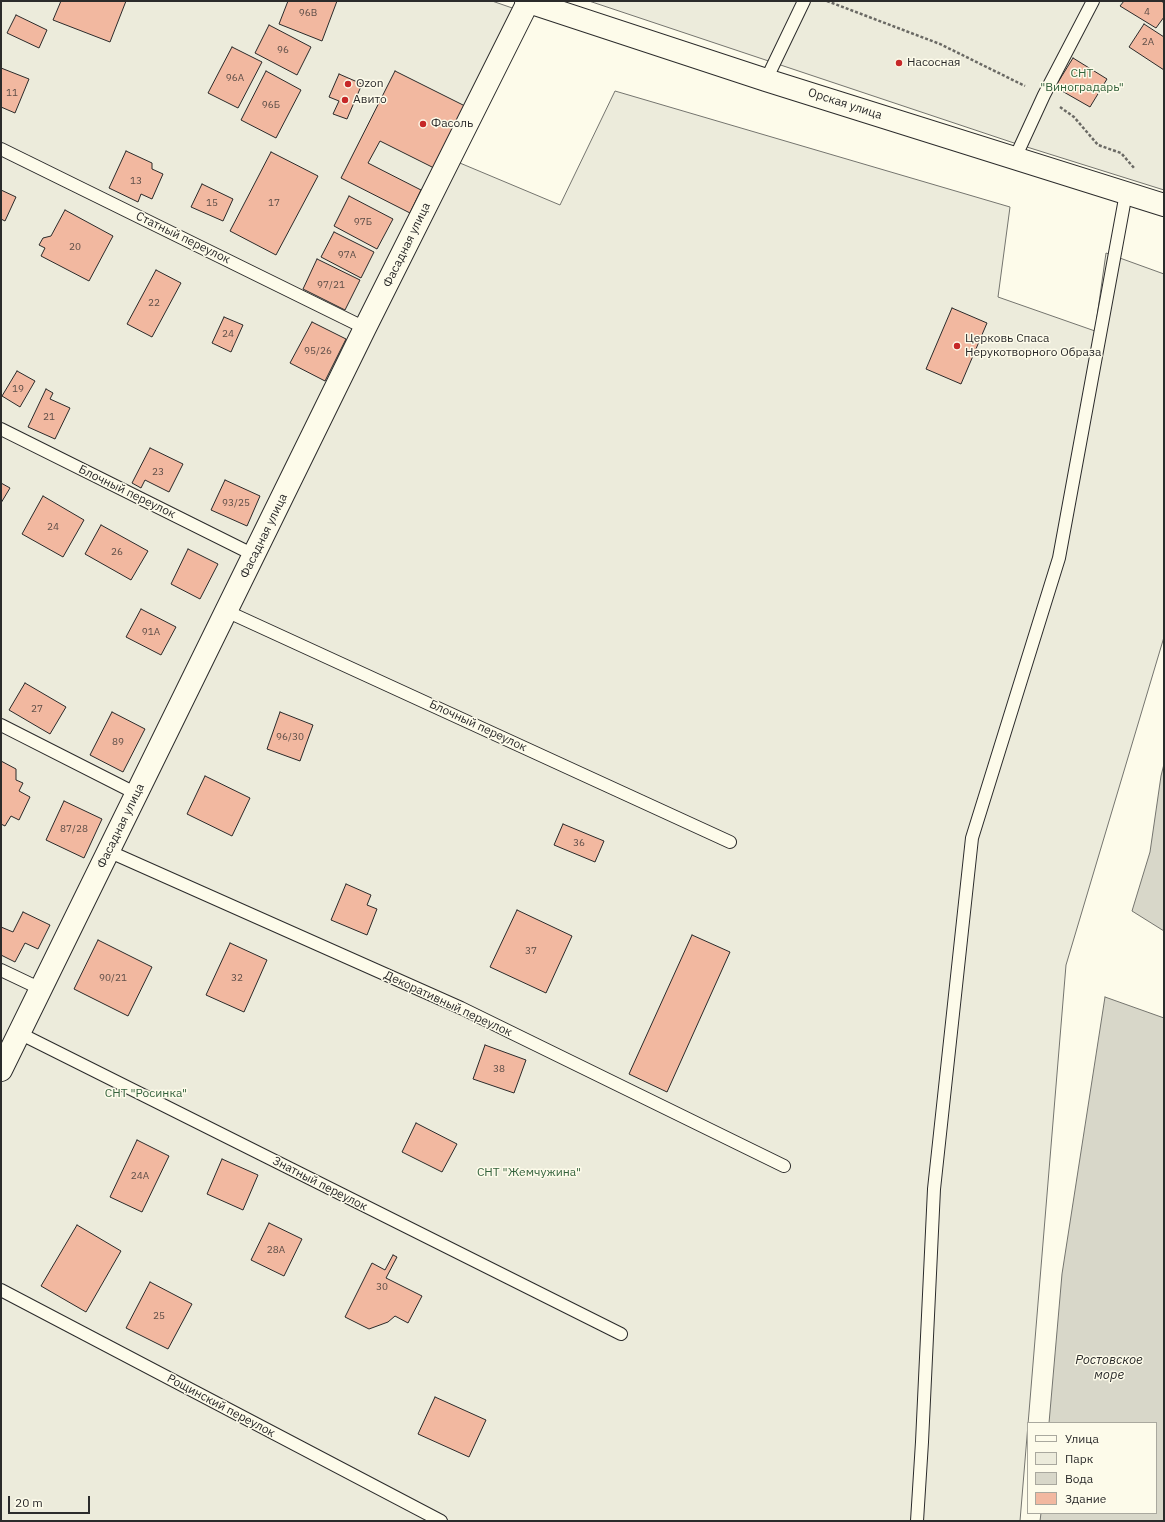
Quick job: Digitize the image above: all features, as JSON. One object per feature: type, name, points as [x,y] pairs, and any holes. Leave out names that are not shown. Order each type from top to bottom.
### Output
[{"type":"street","name":"Орская улица","points":[[527,1],[766,80],[1164,205]]},
{"type":"street","name":"Фасадная улица","points":[[1,1070],[527,1]]},
{"type":"lane","points":[[766,80],[804,1]]},
{"type":"lane","points":[[1015,158],[1044,95],[1093,1]]},
{"type":"lane","name":"Статный переулок","points":[[1,148],[365,328]]},
{"type":"lane","points":[[917,1521],[934,1189],[972,838],[1059,558],[1126,193]]},
{"type":"lane","name":"Блочный переулок","points":[[1,429],[254,555]]},
{"type":"lane","name":"Блочный переулок","points":[[226,611],[730,842]]},
{"type":"lane","points":[[1,725],[136,794]]},
{"type":"lane","name":"Декоративный переулок","points":[[108,851],[461,1008],[784,1166]]},
{"type":"lane","points":[[1,970],[41,989]]},
{"type":"lane","name":"Знатный переулок","points":[[19,1033],[621,1334]]},
{"type":"lane","name":"Рощинский переулок","points":[[1,1290],[441,1521]]},
{"type":"path","points":[[827,1],[940,44],[1044,95],[1074,117],[1098,145],[1121,153],[1139,173]]},
{"type":"green space","points":[[1,1],[492,1],[521,11],[448,158],[560,205],[615,91],[1010,207],[998,297],[1095,331],[1106,253],[1164,274],[1164,637],[1066,965],[1020,1521],[1,1521]]},
{"type":"green space","name":"СНТ \"Виноградарь\"","points":[[589,1],[1164,1],[1164,190],[1011,142]]},
{"type":"water","points":[[1164,764],[1164,931],[1132,911],[1150,852]]},
{"type":"water","name":"Ростовское море","points":[[1105,997],[1164,1018],[1164,1521],[1040,1521],[1041,1514],[1157,1514],[1157,1422],[1049,1422],[1062,1274]]},
{"type":"building","points":[[61,1],[126,1],[110,42],[53,20]]},
{"type":"building","points":[[288,1],[337,1],[322,41],[279,24]]},
{"type":"building","points":[[1124,1],[1161,1],[1164,3],[1164,17],[1156,28],[1120,6]]},
{"type":"building","points":[[16,15],[47,30],[39,48],[7,33]]},
{"type":"building","points":[[1144,24],[1164,37],[1164,70],[1129,47]]},
{"type":"building","points":[[269,25],[311,47],[297,75],[255,53]]},
{"type":"building","points":[[232,47],[262,62],[238,108],[208,93]]},
{"type":"building","points":[[1073,58],[1107,79],[1090,107],[1055,87]]},
{"type":"building","points":[[1,68],[29,79],[15,113],[1,107]]},
{"type":"building","points":[[266,71],[301,90],[276,138],[241,120]]},
{"type":"building","points":[[395,71],[467,107],[436,169],[380,141],[368,163],[421,190],[410,213],[341,178]]},
{"type":"building","points":[[339,74],[362,84],[347,119],[333,114],[339,101],[329,97]]},
{"type":"building","points":[[126,151],[152,163],[152,169],[163,174],[152,199],[141,194],[138,202],[109,188]]},
{"type":"building","points":[[271,152],[318,176],[276,255],[230,231]]},
{"type":"building","points":[[202,184],[233,199],[223,221],[191,207]]},
{"type":"building","points":[[1,190],[16,197],[5,221],[1,219]]},
{"type":"building","points":[[349,196],[393,219],[377,249],[334,226]]},
{"type":"building","points":[[65,210],[113,236],[89,281],[41,256],[45,248],[39,245],[43,238],[51,236]]},
{"type":"building","points":[[334,232],[374,252],[361,278],[321,257]]},
{"type":"building","points":[[317,259],[360,280],[345,310],[303,289]]},
{"type":"building","points":[[156,270],[181,283],[152,337],[127,324]]},
{"type":"building","name":"Церковь Спаса Нерукотворного Образа","points":[[952,308],[987,323],[961,384],[926,369]]},
{"type":"building","points":[[224,317],[243,325],[231,352],[212,343]]},
{"type":"building","points":[[312,322],[346,339],[325,381],[290,363]]},
{"type":"building","points":[[17,371],[35,381],[20,407],[2,396]]},
{"type":"building","points":[[46,389],[53,393],[50,399],[70,408],[55,439],[28,427]]},
{"type":"building","points":[[150,448],[183,464],[169,492],[145,480],[141,488],[132,483]]},
{"type":"building","points":[[225,480],[260,496],[247,526],[211,510]]},
{"type":"building","points":[[1,483],[10,488],[1,503]]},
{"type":"building","points":[[43,496],[84,520],[63,557],[22,534]]},
{"type":"building","points":[[101,525],[148,551],[131,580],[85,554]]},
{"type":"building","points":[[188,549],[218,564],[200,599],[171,584]]},
{"type":"building","points":[[141,609],[176,627],[161,655],[126,637]]},
{"type":"building","points":[[25,683],[66,707],[50,734],[9,710]]},
{"type":"building","points":[[112,712],[145,729],[123,772],[90,755]]},
{"type":"building","points":[[280,712],[313,725],[300,761],[267,749]]},
{"type":"building","points":[[1,761],[16,769],[16,780],[23,783],[19,791],[30,797],[19,820],[11,816],[5,826],[1,824]]},
{"type":"building","points":[[205,776],[250,798],[232,836],[187,814]]},
{"type":"building","points":[[64,801],[102,819],[84,858],[46,840]]},
{"type":"building","points":[[563,824],[604,841],[595,862],[554,845]]},
{"type":"building","points":[[346,884],[371,895],[367,905],[377,909],[367,935],[331,920]]},
{"type":"building","points":[[517,910],[572,936],[546,993],[490,967]]},
{"type":"building","points":[[23,912],[50,925],[38,949],[25,943],[15,962],[1,955],[1,927],[13,932]]},
{"type":"building","points":[[692,935],[730,952],[667,1092],[629,1074]]},
{"type":"building","points":[[98,940],[152,967],[128,1016],[74,989]]},
{"type":"building","points":[[230,943],[267,960],[244,1012],[206,995]]},
{"type":"building","points":[[485,1045],[526,1060],[514,1093],[473,1079]]},
{"type":"building","points":[[416,1123],[457,1144],[442,1172],[402,1152]]},
{"type":"building","points":[[137,1140],[169,1156],[142,1212],[110,1197]]},
{"type":"building","points":[[222,1159],[258,1175],[243,1210],[207,1194]]},
{"type":"building","points":[[269,1223],[302,1239],[284,1276],[251,1260]]},
{"type":"building","points":[[77,1225],[121,1251],[86,1312],[41,1286]]},
{"type":"building","points":[[393,1255],[397,1257],[386,1278],[422,1296],[408,1323],[395,1316],[388,1322],[369,1329],[345,1317],[372,1263],[385,1270]]},
{"type":"building","points":[[150,1282],[192,1304],[168,1349],[126,1328]]},
{"type":"building","points":[[435,1397],[486,1420],[469,1457],[418,1434]]},
{"type":"place","name":"Насосная","points":[[899,63]]},
{"type":"place","name":"Ozon","points":[[348,84]]},
{"type":"place","name":"Авито","points":[[345,100]]},
{"type":"place","name":"Фасоль","points":[[423,124]]},
{"type":"place","name":"Церковь Спаса Нерукотворного Образа","points":[[957,346]]},
{"type":"park label","name":"СНТ \"Росинка\"","points":[[146,1094]]},
{"type":"park label","name":"СНТ \"Жемчужина\"","points":[[529,1173]]}]
